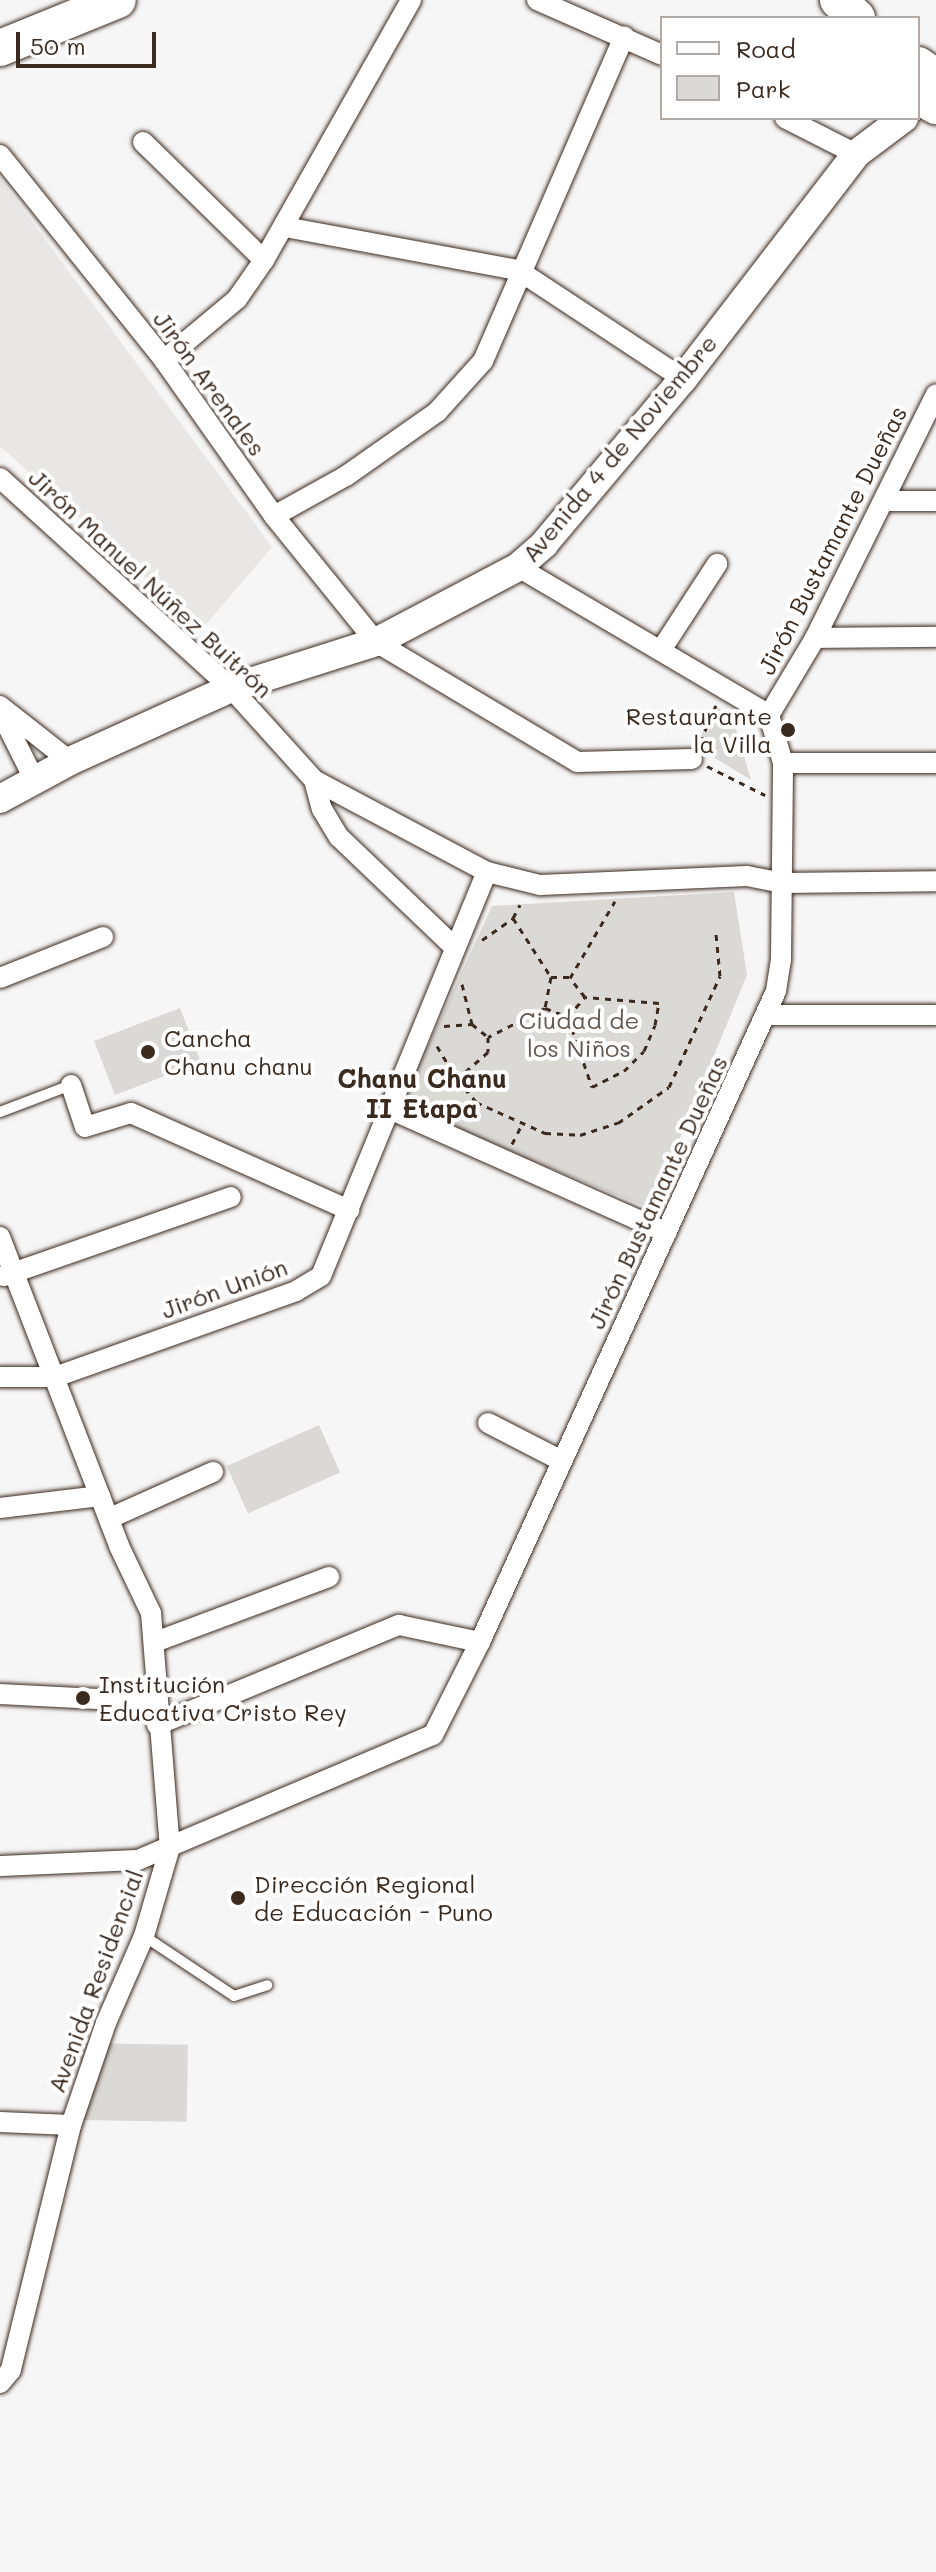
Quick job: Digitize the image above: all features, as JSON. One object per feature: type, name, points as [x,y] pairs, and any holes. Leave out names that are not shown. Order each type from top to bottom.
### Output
[{"type":"highway","points":[[0,48],[118,0]]},
{"type":"highway","points":[[838,0],[855,16]]},
{"type":"highway","points":[[920,75],[925,99]]},
{"type":"street","points":[[164,360],[237,299],[264,260],[411,0]]},
{"type":"street","points":[[537,0],[660,54]]},
{"type":"street","points":[[274,516],[346,476],[437,412],[483,361],[518,270],[624,36]]},
{"type":"street","points":[[789,120],[856,154]]},
{"type":"street","name":"Avenida 4 de Noviembre","points":[[0,799],[70,761],[231,688],[376,642],[518,567],[544,544],[683,379],[856,154],[899,120]]},
{"type":"street","points":[[143,142],[264,260]]},
{"type":"street","name":"Jirón Arenales","points":[[0,155],[164,360],[274,516],[376,642]]},
{"type":"street","points":[[285,227],[518,270],[683,379]]},
{"type":"street","name":"Jirón Bustamante Dueñas","points":[[0,1866],[138,1860],[425,1741],[480,1642],[767,1015],[781,959],[783,883],[783,763],[769,715],[815,638],[936,394]]},
{"type":"street","name":"Jirón Manuel Núñez Buitrón","points":[[0,478],[231,688],[314,780],[487,872],[540,885],[629,877],[747,876],[783,883],[936,881]]},
{"type":"street","points":[[884,501],[936,501]]},
{"type":"street","points":[[661,650],[717,564]]},
{"type":"street","points":[[518,567],[769,715]]},
{"type":"street","points":[[815,638],[936,637]]},
{"type":"street","points":[[376,642],[577,762],[692,759]]},
{"type":"street","points":[[0,708],[70,761]]},
{"type":"street","points":[[0,708],[34,779]]},
{"type":"street","points":[[783,763],[936,763]]},
{"type":"street","points":[[314,780],[322,809],[339,837],[454,947]]},
{"type":"street","name":"Jirón Unión","points":[[0,1377],[55,1377],[310,1284],[321,1276],[487,872]]},
{"type":"street","points":[[0,978],[103,937]]},
{"type":"street","points":[[767,1015],[936,1015]]},
{"type":"street","points":[[71,1085],[85,1127],[131,1113],[349,1210]]},
{"type":"street","points":[[390,1109],[667,1233]]},
{"type":"street","points":[[7,1276],[231,1197]]},
{"type":"street","name":"Avenida Residencial","points":[[0,1237],[7,1276],[55,1377],[100,1496],[151,1613],[155,1642],[157,1725],[170,1847],[144,1936],[106,2023],[71,2125],[11,2370],[2,2382]]},
{"type":"street","points":[[488,1423],[562,1461]]},
{"type":"street","points":[[110,1518],[213,1472]]},
{"type":"street","points":[[0,1508],[100,1496]]},
{"type":"street","points":[[155,1642],[329,1577]]},
{"type":"street","points":[[157,1725],[199,1712],[399,1625],[480,1642]]},
{"type":"street","points":[[0,1694],[156,1702]]},
{"type":"street","points":[[0,2122],[71,2125]]},
{"type":"lane","points":[[0,1112],[71,1085]]},
{"type":"lane","points":[[144,1936],[234,1996],[267,1985]]},
{"type":"path","points":[[724,686],[692,759],[783,804]]},
{"type":"path","points":[[570,978],[629,877]]},
{"type":"path","points":[[479,942],[513,918],[520,905]]},
{"type":"path","points":[[513,918],[551,977],[545,1008]]},
{"type":"path","points":[[436,1043],[457,1079],[476,1102],[521,1126],[580,1135],[618,1123],[669,1087],[720,976],[716,934]]},
{"type":"path","points":[[463,970],[462,997],[472,1024],[488,1037]]},
{"type":"path","points":[[488,1037],[545,1008],[568,1017],[592,1087],[624,1071],[644,1051],[659,1003],[585,997],[570,978],[551,977]]},
{"type":"path","points":[[568,1017],[585,997]]},
{"type":"path","points":[[441,1027],[472,1024]]},
{"type":"path","points":[[457,1079],[488,1052],[488,1037]]},
{"type":"path","points":[[509,1151],[521,1126]]},
{"type":"shaded area","points":[[0,178],[272,547],[202,629],[0,446]]},
{"type":"green space","points":[[718,707],[735,725],[751,780],[695,746]]},
{"type":"green space","name":"Ciudad de los Niños","points":[[734,892],[747,975],[651,1209],[400,1107],[492,906]]},
{"type":"green space","name":"Cancha Chanu chanu","points":[[180,1008],[201,1062],[115,1095],[94,1041]]},
{"type":"green space","points":[[319,1425],[340,1473],[248,1514],[227,1466]]},
{"type":"green space","points":[[81,2043],[188,2045],[187,2122],[80,2120]]},
{"type":"place","name":"Restaurante la Villa","points":[[788,730]]},
{"type":"place","name":"Cancha Chanu chanu","points":[[148,1052]]},
{"type":"place","name":"Institución Educativa Cristo Rey","points":[[83,1698]]},
{"type":"place","name":"Dirección Regional de Educación - Puno","points":[[238,1898]]},
{"type":"district","name":"Chanu Chanu II Etapa","points":[[422,1094]]}]
